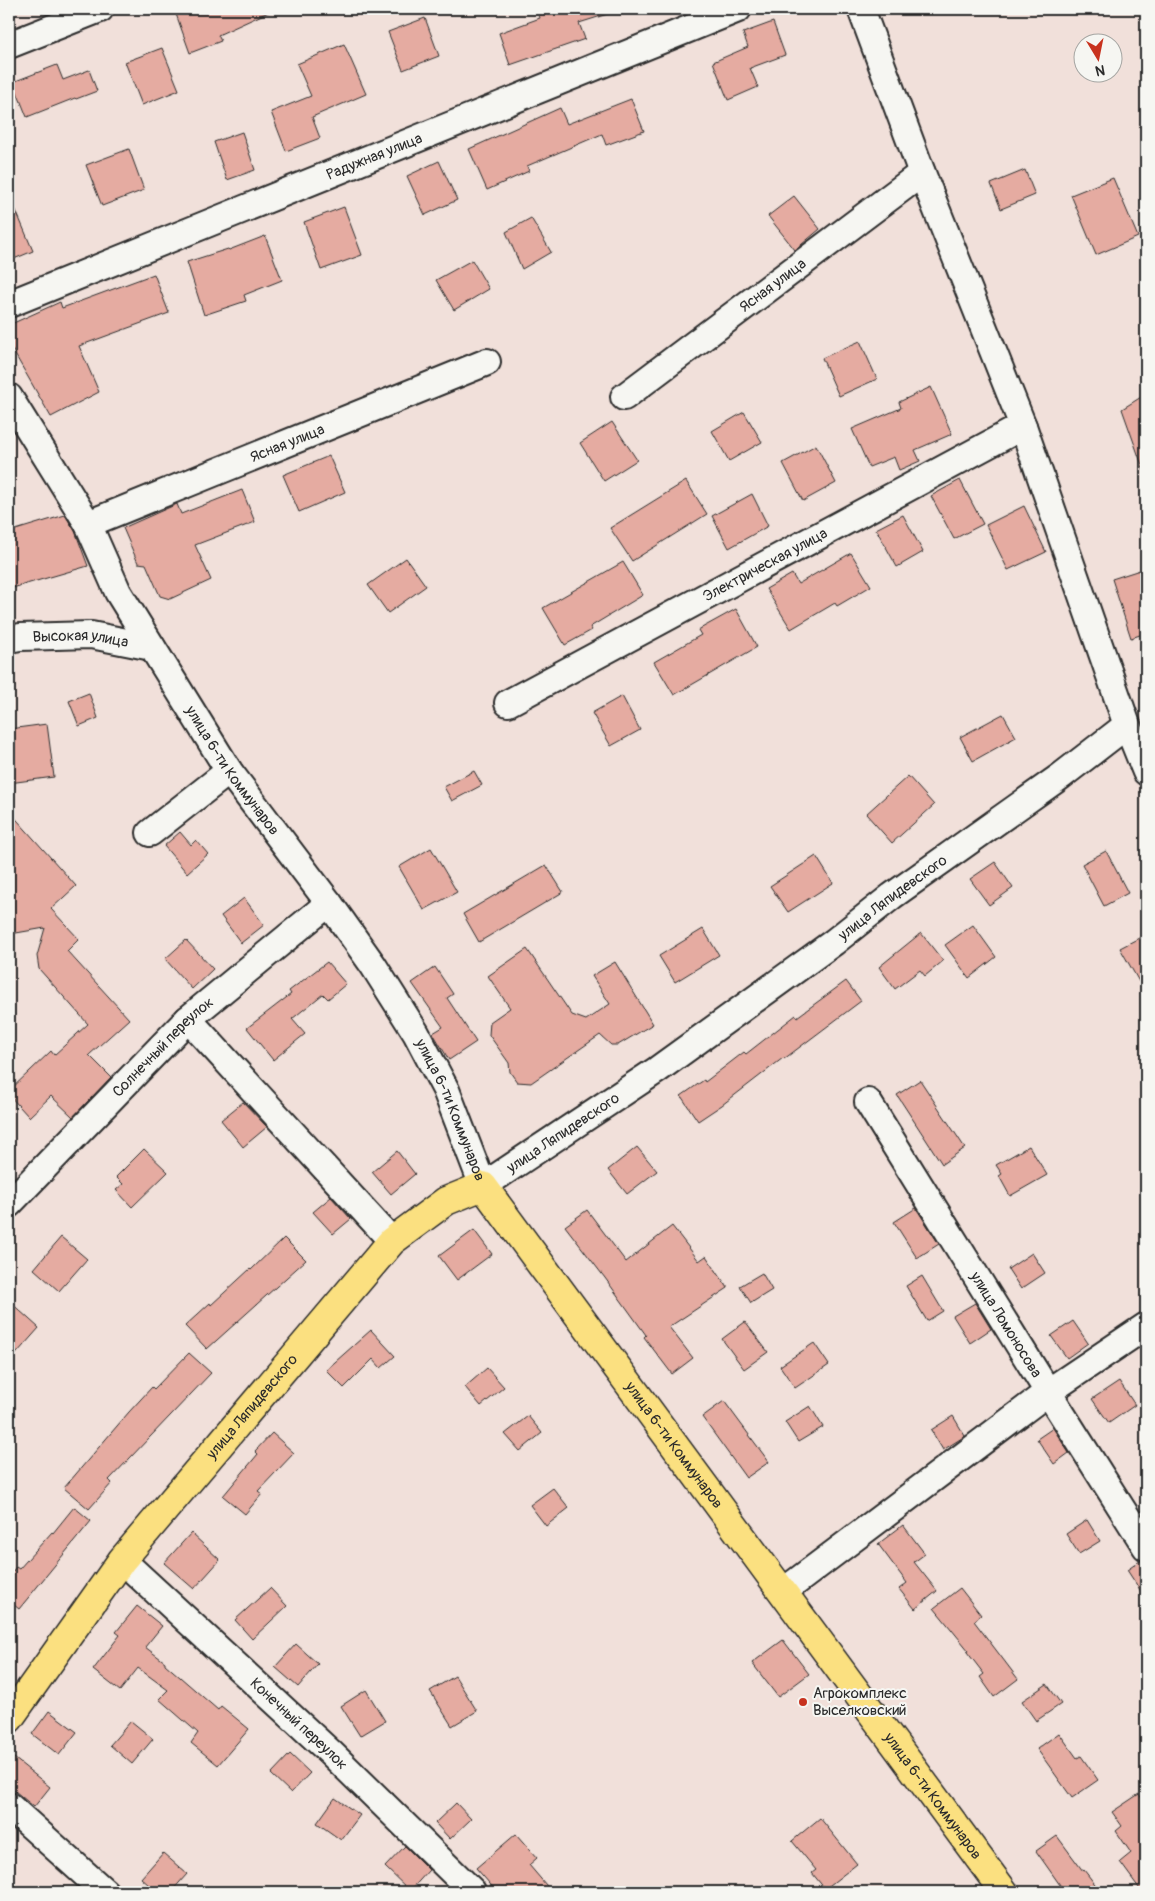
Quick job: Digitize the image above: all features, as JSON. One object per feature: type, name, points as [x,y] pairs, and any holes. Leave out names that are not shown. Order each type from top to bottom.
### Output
[{"type":"main road","name":"улица Ляпидевского","points":[[9,1719],[122,1560],[392,1241],[446,1202],[483,1186]]},
{"type":"main road","name":"улица 6-ти Коммунаров","points":[[483,1186],[1004,1892]]},
{"type":"street","points":[[9,45],[100,9]]},
{"type":"street","name":"Радужная улица","points":[[9,304],[738,9]]},
{"type":"street","points":[[861,9],[922,173],[1023,426],[1127,725],[1146,772]]},
{"type":"street","name":"Ясная улица","points":[[624,396],[922,173]]},
{"type":"street","name":"Ясная улица","points":[[88,524],[487,362]]},
{"type":"street","name":"улица 6-ти Коммунаров","points":[[9,397],[88,524],[118,592],[229,771],[329,903],[373,965],[416,1033],[446,1090],[483,1186]]},
{"type":"street","name":"Электрическая улица","points":[[508,703],[1023,426]]},
{"type":"street","name":"Высокая улица","points":[[9,639],[20,636],[92,635],[152,647]]},
{"type":"street","name":"улица Ляпидевского","points":[[483,1186],[657,1070],[834,942],[892,896],[1062,776],[1127,725]]},
{"type":"street","points":[[150,833],[229,771]]},
{"type":"street","name":"Солнечный переулок","points":[[9,1204],[188,1020],[329,903]]},
{"type":"street","points":[[188,1020],[392,1241]]},
{"type":"street","name":"улица Ломоносова","points":[[868,1102],[1146,1547]]},
{"type":"street","points":[[784,1592],[1048,1392],[1146,1326]]},
{"type":"street","name":"Конечный переулок","points":[[122,1560],[331,1753],[472,1891]]},
{"type":"street","points":[[9,1806],[105,1892]]},
{"type":"building","points":[[190,9],[275,9],[218,35],[221,41],[190,53],[176,14]]},
{"type":"building","points":[[558,9],[614,9],[614,12],[579,23],[585,39],[510,65],[499,33],[540,18],[539,15]]},
{"type":"building","points":[[425,18],[439,56],[403,70],[388,32]]},
{"type":"building","points":[[773,22],[785,55],[750,68],[758,87],[728,100],[713,62],[748,47],[743,33]]},
{"type":"building","points":[[344,44],[366,94],[312,117],[320,138],[286,151],[271,112],[311,96],[297,64]]},
{"type":"building","points":[[162,48],[179,90],[142,105],[125,62]]},
{"type":"building","points":[[57,65],[63,80],[89,70],[97,91],[27,117],[13,82]]},
{"type":"building","points":[[631,99],[644,131],[606,145],[602,134],[527,166],[529,171],[487,190],[469,149],[560,108],[567,124]]},
{"type":"building","points":[[242,132],[255,170],[227,180],[214,142]]},
{"type":"building","points":[[129,149],[144,190],[102,206],[86,165]]},
{"type":"building","points":[[439,161],[457,200],[425,215],[407,176]]},
{"type":"building","points":[[1025,170],[1035,195],[1001,209],[991,184]]},
{"type":"building","points":[[1113,178],[1138,237],[1096,255],[1071,195]]},
{"type":"building","points":[[9,194],[33,251],[9,261]]},
{"type":"building","points":[[794,196],[820,229],[795,250],[768,216]]},
{"type":"building","points":[[344,207],[362,255],[321,270],[304,222]]},
{"type":"building","points":[[531,218],[551,252],[522,269],[506,232]]},
{"type":"building","points":[[265,236],[282,280],[244,295],[246,301],[204,315],[187,262],[229,250]]},
{"type":"building","points":[[472,260],[489,289],[454,310],[436,280]]},
{"type":"building","points":[[154,274],[169,313],[79,346],[99,392],[51,417],[9,344],[9,325],[60,302],[62,308]]},
{"type":"building","points":[[860,341],[877,379],[839,396],[822,358]]},
{"type":"building","points":[[931,387],[952,434],[915,450],[920,461],[899,470],[894,457],[869,467],[852,429],[901,408],[899,402]]},
{"type":"building","points":[[1146,394],[1146,470],[1144,471],[1122,409]]},
{"type":"building","points":[[744,412],[762,442],[729,461],[712,431]]},
{"type":"building","points":[[612,422],[637,460],[604,481],[580,443]]},
{"type":"building","points":[[816,445],[836,483],[803,501],[783,463]]},
{"type":"building","points":[[329,456],[345,492],[299,512],[283,475]]},
{"type":"building","points":[[960,480],[983,524],[954,539],[931,496]]},
{"type":"building","points":[[686,481],[707,514],[632,561],[610,528]]},
{"type":"building","points":[[242,490],[255,522],[195,545],[211,580],[170,599],[160,596],[146,564],[138,563],[123,528],[177,504],[181,514]]},
{"type":"building","points":[[752,494],[768,526],[729,548],[712,516]]},
{"type":"building","points":[[1024,506],[1046,552],[1008,570],[986,525]]},
{"type":"building","points":[[65,515],[75,531],[88,566],[9,589],[9,532]]},
{"type":"building","points":[[903,515],[923,552],[897,567],[876,529]]},
{"type":"building","points":[[851,553],[871,586],[837,606],[835,603],[791,629],[766,589],[792,574],[798,584]]},
{"type":"building","points":[[406,558],[426,586],[388,613],[368,585]]},
{"type":"building","points":[[623,562],[643,595],[590,627],[592,630],[565,645],[543,608]]},
{"type":"building","points":[[1146,568],[1146,633],[1131,638],[1112,579]]},
{"type":"building","points":[[736,609],[757,647],[674,695],[654,662],[701,635],[698,630]]},
{"type":"building","points":[[89,693],[98,718],[79,726],[69,701]]},
{"type":"building","points":[[622,696],[640,730],[611,746],[592,713]]},
{"type":"building","points":[[1003,714],[1016,737],[973,761],[960,737]]},
{"type":"building","points":[[47,724],[54,777],[9,783],[9,729]]},
{"type":"building","points":[[474,771],[482,785],[452,801],[444,787]]},
{"type":"building","points":[[908,776],[934,805],[892,843],[866,814]]},
{"type":"building","points":[[9,811],[76,886],[51,909],[79,939],[67,951],[129,1019],[89,1055],[111,1077],[73,1117],[51,1096],[29,1117],[9,1095],[9,1091],[51,1051],[54,1055],[88,1024],[39,969],[37,956],[45,928],[16,933],[9,930]]},
{"type":"building","points":[[180,832],[191,845],[196,840],[208,854],[187,873],[164,846]]},
{"type":"building","points":[[431,848],[457,892],[424,910],[399,867]]},
{"type":"building","points":[[1106,851],[1128,893],[1104,906],[1082,864]]},
{"type":"building","points":[[816,856],[833,883],[788,912],[770,886]]},
{"type":"building","points":[[995,862],[1013,888],[989,905],[970,879]]},
{"type":"building","points":[[546,865],[563,892],[479,942],[463,914]]},
{"type":"building","points":[[244,898],[264,925],[241,943],[221,916]]},
{"type":"building","points":[[973,925],[996,957],[969,978],[945,945]]},
{"type":"building","points":[[703,929],[719,955],[675,982],[659,956]]},
{"type":"building","points":[[921,933],[943,961],[925,976],[920,970],[895,989],[879,967]]},
{"type":"building","points":[[1141,937],[1146,946],[1146,994],[1120,948]]},
{"type":"building","points":[[186,940],[213,969],[192,989],[165,959]]},
{"type":"building","points":[[527,949],[572,1015],[586,1020],[610,1004],[592,976],[615,962],[653,1024],[618,1045],[611,1045],[600,1035],[531,1083],[517,1082],[510,1072],[509,1063],[489,1035],[490,1022],[510,1008],[488,976]]},
{"type":"building","points":[[327,962],[346,984],[328,999],[323,994],[292,1019],[305,1034],[273,1060],[247,1028],[291,994],[289,991]]},
{"type":"building","points":[[435,967],[453,994],[447,998],[476,1042],[449,1060],[433,1033],[443,1027],[412,983]]},
{"type":"building","points":[[846,981],[861,1001],[698,1121],[681,1096],[704,1080],[705,1082],[744,1052],[746,1054],[796,1015],[797,1017]]},
{"type":"building","points":[[920,1080],[965,1148],[942,1164],[897,1095]]},
{"type":"building","points":[[243,1102],[267,1127],[243,1147],[221,1120]]},
{"type":"building","points":[[1029,1146],[1047,1175],[1010,1196],[999,1176],[1002,1174],[996,1165]]},
{"type":"building","points":[[637,1147],[657,1171],[627,1194],[608,1170]]},
{"type":"building","points":[[144,1149],[168,1172],[132,1207],[116,1190],[123,1184],[116,1177]]},
{"type":"building","points":[[397,1151],[415,1174],[391,1194],[372,1172]]},
{"type":"building","points":[[331,1197],[351,1219],[333,1234],[313,1212]]},
{"type":"building","points":[[916,1208],[939,1244],[917,1258],[894,1222]]},
{"type":"building","points":[[587,1210],[626,1262],[672,1226],[699,1261],[706,1256],[728,1288],[669,1327],[693,1358],[672,1374],[644,1337],[646,1335],[605,1278],[565,1226]]},
{"type":"building","points":[[474,1230],[492,1254],[457,1280],[439,1256]]},
{"type":"building","points":[[61,1237],[87,1259],[59,1291],[34,1269]]},
{"type":"building","points":[[284,1238],[306,1260],[207,1349],[185,1326],[251,1270]]},
{"type":"building","points":[[1032,1253],[1045,1273],[1021,1289],[1008,1269]]},
{"type":"building","points":[[762,1273],[772,1290],[751,1303],[740,1286]]},
{"type":"building","points":[[922,1276],[943,1311],[927,1321],[906,1286]]},
{"type":"building","points":[[9,1301],[39,1328],[9,1362]]},
{"type":"building","points":[[975,1303],[991,1329],[970,1343],[953,1316]]},
{"type":"building","points":[[1073,1321],[1088,1343],[1067,1358],[1051,1336]]},
{"type":"building","points":[[745,1322],[768,1352],[744,1369],[722,1339]]},
{"type":"building","points":[[371,1330],[395,1356],[381,1368],[373,1359],[344,1388],[326,1370]]},
{"type":"building","points":[[814,1343],[829,1365],[795,1388],[780,1366]]},
{"type":"building","points":[[189,1353],[211,1373],[109,1480],[112,1483],[89,1509],[64,1488],[152,1387],[154,1389]]},
{"type":"building","points":[[487,1368],[504,1387],[481,1406],[465,1387]]},
{"type":"building","points":[[1119,1381],[1135,1405],[1109,1423],[1092,1399]]},
{"type":"building","points":[[724,1401],[769,1462],[746,1478],[702,1417]]},
{"type":"building","points":[[810,1406],[823,1427],[798,1442],[785,1422]]},
{"type":"building","points":[[528,1416],[542,1433],[520,1451],[505,1434]]},
{"type":"building","points":[[953,1416],[965,1436],[943,1450],[931,1430]]},
{"type":"building","points":[[1053,1428],[1069,1453],[1054,1464],[1037,1439]]},
{"type":"building","points":[[272,1433],[294,1453],[258,1491],[262,1494],[245,1514],[223,1496],[258,1454],[255,1451]]},
{"type":"building","points":[[553,1488],[569,1508],[546,1526],[530,1505]]},
{"type":"building","points":[[74,1507],[91,1521],[19,1609],[9,1601],[9,1576],[16,1567],[19,1569],[53,1533]]},
{"type":"building","points":[[1087,1520],[1100,1541],[1079,1554],[1066,1534]]},
{"type":"building","points":[[903,1525],[925,1554],[914,1562],[937,1591],[915,1609],[899,1589],[907,1583],[878,1544]]},
{"type":"building","points":[[191,1533],[220,1560],[194,1589],[164,1563]]},
{"type":"building","points":[[1140,1561],[1146,1562],[1146,1599],[1127,1570]]},
{"type":"building","points":[[270,1588],[287,1606],[252,1639],[235,1620]]},
{"type":"building","points":[[960,1588],[981,1615],[974,1621],[1018,1679],[994,1697],[980,1677],[984,1674],[967,1652],[969,1651],[934,1608]]},
{"type":"building","points":[[137,1606],[162,1626],[145,1647],[165,1662],[218,1710],[221,1706],[249,1729],[218,1765],[191,1743],[198,1733],[159,1699],[168,1690],[138,1668],[120,1691],[93,1670],[120,1635],[116,1632]]},
{"type":"building","points":[[783,1640],[809,1674],[778,1697],[752,1663]]},
{"type":"building","points":[[296,1644],[318,1664],[298,1687],[275,1667]]},
{"type":"building","points":[[455,1676],[477,1711],[452,1726],[430,1691]]},
{"type":"building","points":[[1047,1684],[1061,1704],[1036,1721],[1022,1701]]},
{"type":"building","points":[[366,1690],[385,1721],[360,1736],[341,1706]]},
{"type":"building","points":[[49,1711],[77,1732],[59,1755],[32,1734]]},
{"type":"building","points":[[131,1721],[153,1739],[132,1764],[110,1745]]},
{"type":"building","points":[[1059,1733],[1077,1758],[1081,1756],[1098,1780],[1072,1798],[1037,1749]]},
{"type":"building","points":[[9,1754],[50,1787],[34,1807],[9,1786]]},
{"type":"building","points":[[290,1754],[310,1773],[291,1793],[271,1774]]},
{"type":"building","points":[[1139,1794],[1146,1805],[1146,1892],[1142,1892],[1120,1862],[1131,1853],[1116,1831],[1122,1826],[1112,1812]]},
{"type":"building","points":[[335,1798],[360,1815],[341,1840],[317,1823]]},
{"type":"building","points":[[456,1803],[471,1819],[450,1839],[435,1823]]},
{"type":"building","points":[[820,1818],[857,1864],[825,1889],[812,1873],[816,1870],[792,1841]]},
{"type":"building","points":[[516,1834],[537,1858],[529,1865],[552,1892],[497,1892],[476,1868]]},
{"type":"building","points":[[1057,1836],[1101,1892],[1066,1892],[1060,1885],[1036,1851]]},
{"type":"building","points":[[405,1846],[429,1870],[410,1891],[385,1867]]},
{"type":"building","points":[[163,1853],[187,1874],[171,1892],[157,1892],[141,1878]]},
{"type":"place","name":"Агрокомплекс Выселковский","points":[[803,1702]]}]
